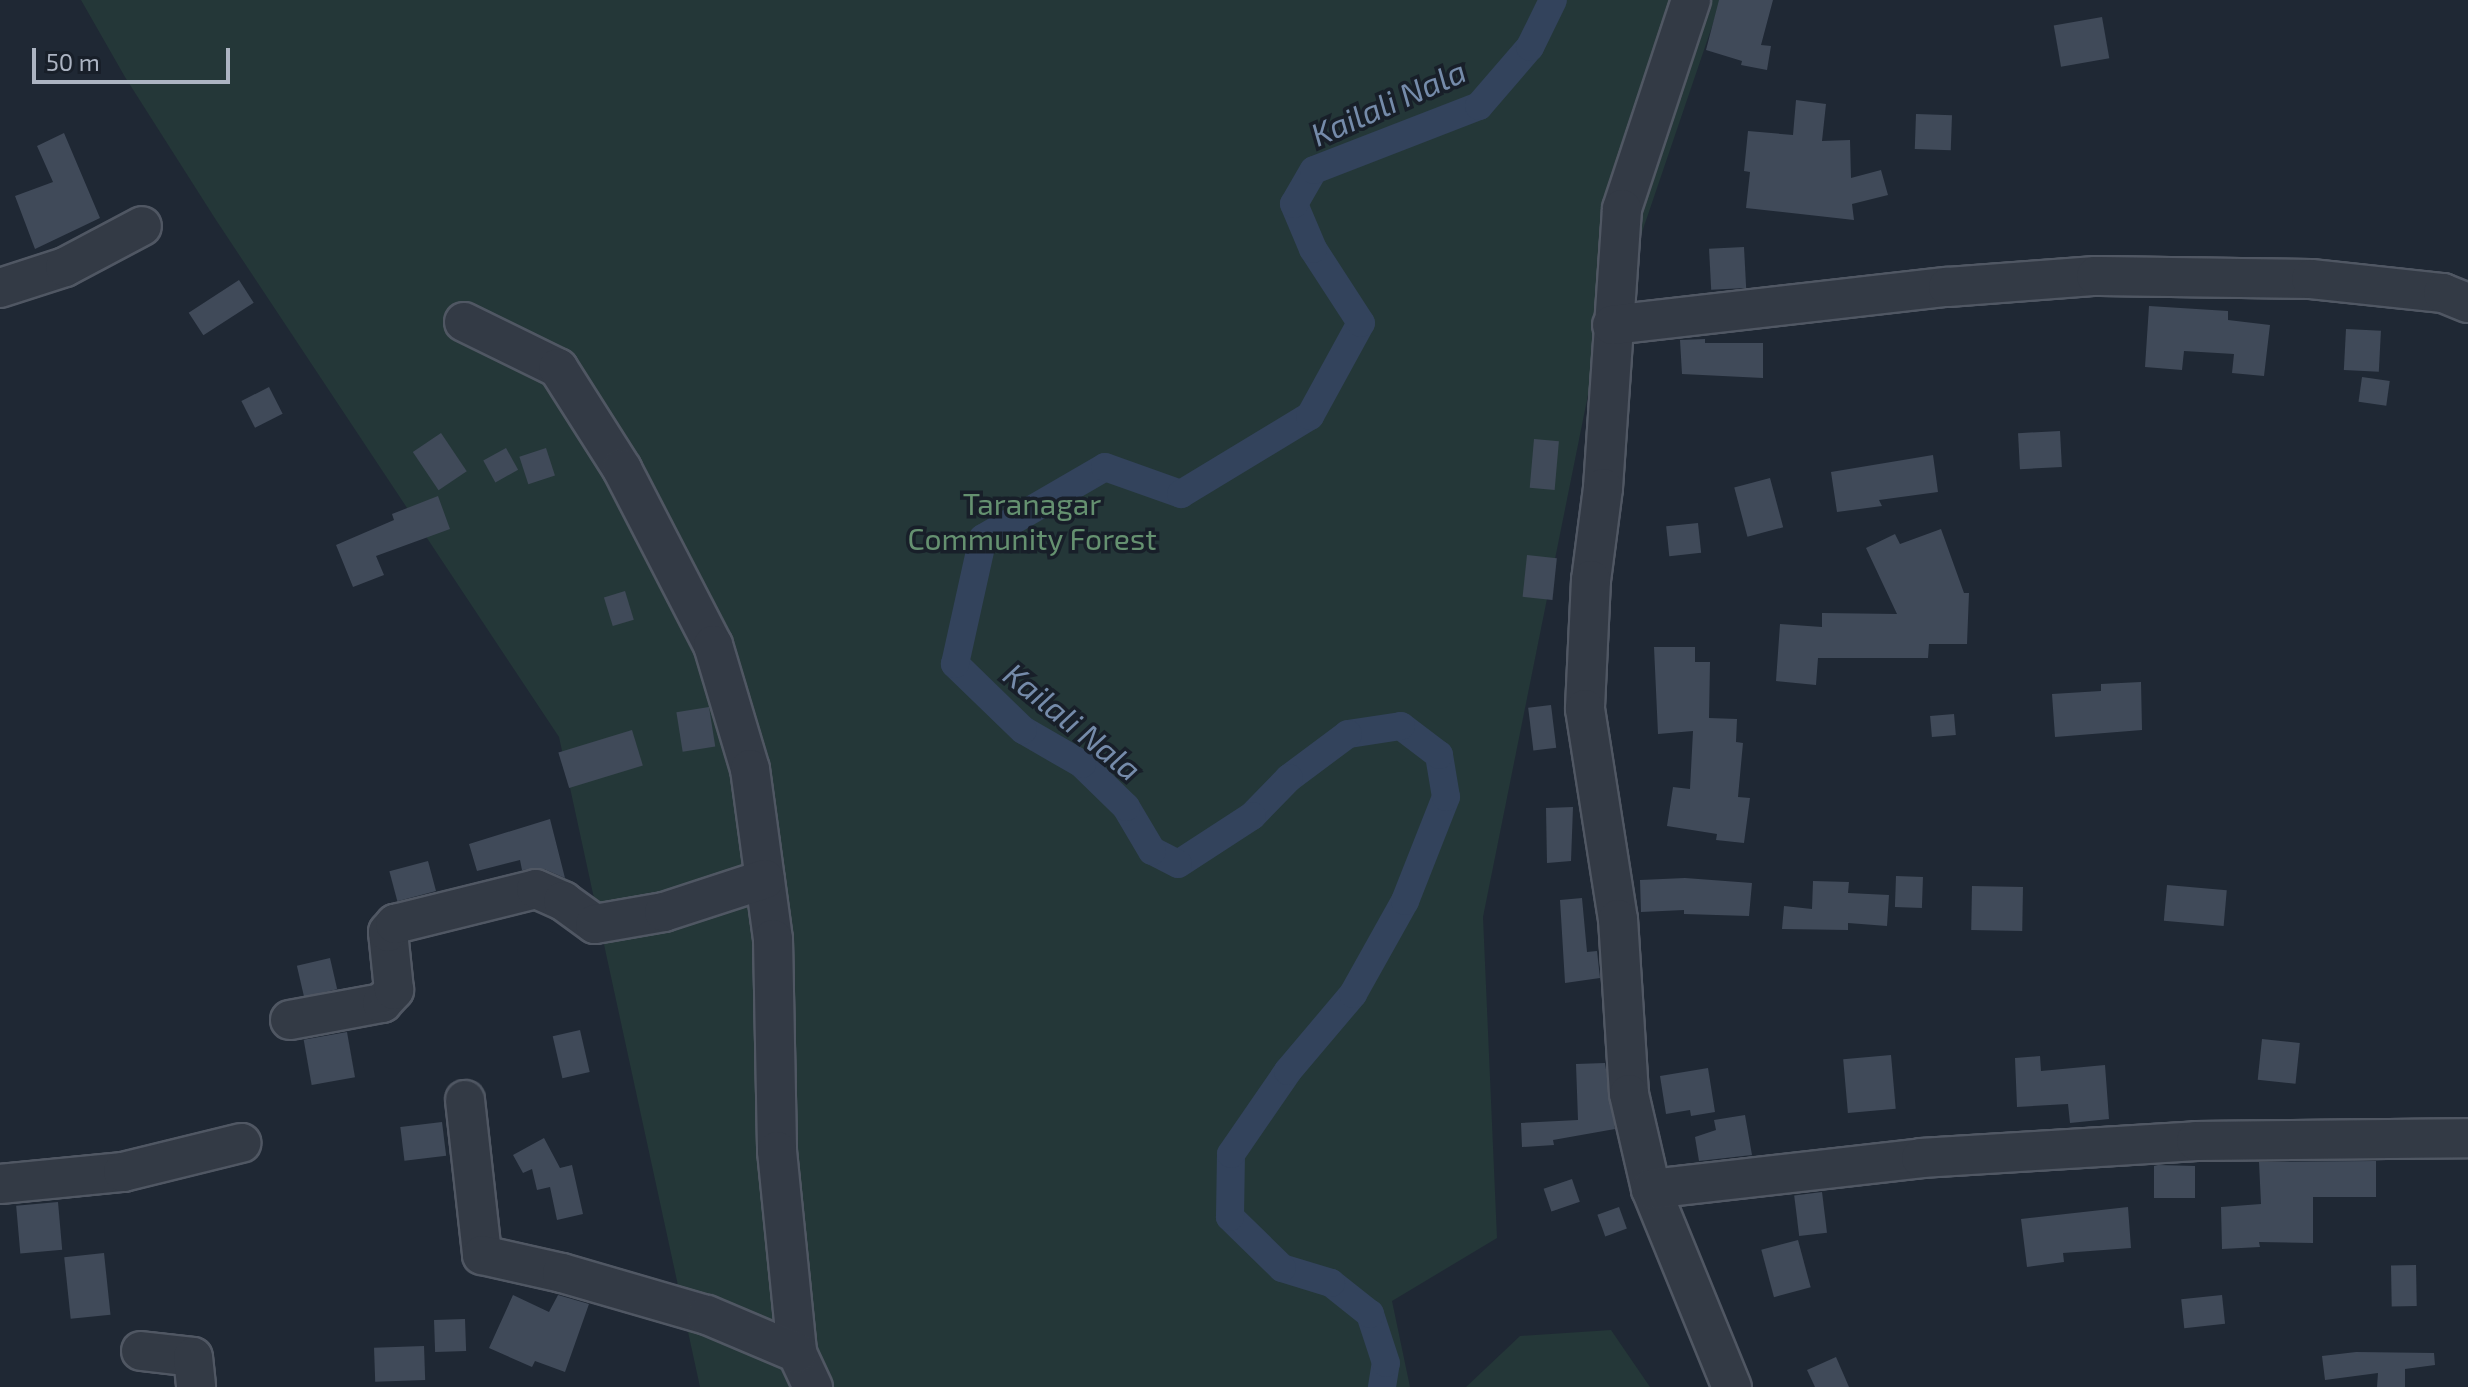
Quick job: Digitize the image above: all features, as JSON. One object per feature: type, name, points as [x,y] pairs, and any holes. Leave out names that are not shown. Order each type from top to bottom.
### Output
[{"type":"street","points":[[1691,0],[1622,209],[1609,405],[1591,580],[1585,709],[1618,919],[1629,1094],[1651,1189],[1732,1387]]},
{"type":"street","points":[[0,288],[65,267],[142,226]]},
{"type":"street","points":[[1612,325],[1948,287],[2096,276],[2311,279],[2443,293],[2468,303]]},
{"type":"street","points":[[464,322],[558,368],[622,469],[713,645],[750,769],[765,879],[773,939],[777,1151],[797,1353],[813,1387]]},
{"type":"street","points":[[290,1020],[382,1003],[394,990],[388,932],[395,924],[536,889],[563,901],[595,924],[664,912],[765,879]]},
{"type":"street","points":[[465,1100],[482,1255],[562,1273],[707,1315],[797,1353]]},
{"type":"street","points":[[1651,1189],[1952,1156],[2196,1141],[2468,1138]]},
{"type":"street","points":[[0,1184],[123,1172],[241,1143]]},
{"type":"street","points":[[141,1351],[193,1357],[196,1387]]},
{"type":"green space","name":"Taranagar Community Forest","points":[[81,0],[1721,0],[1590,385],[1483,917],[1497,1238],[1392,1301],[1410,1387],[700,1387],[559,737],[216,220],[125,77]]},
{"type":"green space","points":[[1611,1330],[1650,1387],[1466,1387],[1520,1336]]},
{"type":"building","points":[[1719,0],[1773,0],[1761,45],[1771,46],[1767,70],[1741,65],[1742,61],[1706,50]]},
{"type":"building","points":[[2102,17],[2109,58],[2061,67],[2054,26]]},
{"type":"building","points":[[1796,100],[1826,104],[1822,141],[1850,140],[1851,178],[1881,170],[1888,195],[1852,204],[1854,220],[1746,208],[1750,172],[1744,171],[1748,131],[1793,135]]},
{"type":"building","points":[[1916,114],[1952,115],[1951,150],[1915,149]]},
{"type":"building","points":[[64,133],[100,218],[35,249],[15,196],[53,182],[37,146]]},
{"type":"building","points":[[1744,247],[1746,288],[1711,290],[1709,249]]},
{"type":"building","points":[[239,280],[254,303],[203,335],[189,313]]},
{"type":"building","points":[[2149,306],[2228,311],[2228,320],[2270,325],[2264,376],[2232,373],[2234,354],[2184,351],[2182,370],[2145,367]]},
{"type":"building","points":[[2346,329],[2381,331],[2379,372],[2344,370]]},
{"type":"building","points":[[1705,339],[1705,343],[1763,343],[1763,378],[1682,374],[1680,340]]},
{"type":"building","points":[[2362,377],[2390,381],[2386,406],[2359,402]]},
{"type":"building","points":[[269,387],[283,414],[255,428],[241,401]]},
{"type":"building","points":[[2060,431],[2062,467],[2020,469],[2018,433]]},
{"type":"building","points":[[441,433],[467,471],[439,490],[413,452]]},
{"type":"building","points":[[1534,439],[1559,441],[1555,490],[1530,488]]},
{"type":"building","points":[[506,448],[518,470],[495,482],[483,461]]},
{"type":"building","points":[[546,448],[555,476],[528,484],[519,457]]},
{"type":"building","points":[[1933,455],[1938,492],[1879,500],[1882,506],[1837,512],[1831,472]]},
{"type":"building","points":[[1770,478],[1783,527],[1747,537],[1734,488]]},
{"type":"building","points":[[438,496],[450,529],[376,556],[384,575],[353,587],[336,545],[394,520],[392,514]]},
{"type":"building","points":[[1698,523],[1701,553],[1669,556],[1666,526]]},
{"type":"building","points":[[1941,529],[1964,593],[1969,593],[1967,644],[1929,644],[1928,658],[1818,658],[1816,685],[1776,681],[1780,624],[1822,627],[1822,613],[1897,614],[1866,548],[1895,534],[1900,544]]},
{"type":"building","points":[[1527,555],[1557,558],[1552,600],[1523,597]]},
{"type":"building","points":[[625,591],[634,620],[613,626],[604,597]]},
{"type":"building","points":[[1654,647],[1695,647],[1695,662],[1710,662],[1709,718],[1737,719],[1736,742],[1743,743],[1738,797],[1750,798],[1744,843],[1716,840],[1717,834],[1667,826],[1673,787],[1690,789],[1693,731],[1658,734]]},
{"type":"building","points":[[2141,682],[2142,730],[2055,737],[2052,694],[2101,691],[2101,684]]},
{"type":"building","points":[[1551,705],[1556,748],[1533,750],[1528,708]]},
{"type":"building","points":[[709,707],[715,747],[683,752],[676,712]]},
{"type":"building","points":[[1954,714],[1956,735],[1932,737],[1930,716]]},
{"type":"building","points":[[632,730],[643,765],[569,788],[558,753]]},
{"type":"building","points":[[1573,807],[1571,861],[1547,863],[1546,808]]},
{"type":"building","points":[[550,819],[565,878],[544,869],[522,870],[520,860],[477,871],[469,844]]},
{"type":"building","points":[[428,861],[436,891],[397,901],[389,871]]},
{"type":"building","points":[[1896,876],[1923,877],[1922,908],[1895,907]]},
{"type":"building","points":[[1685,878],[1752,883],[1749,916],[1684,914],[1684,910],[1641,912],[1640,880]]},
{"type":"building","points":[[1813,881],[1849,882],[1848,893],[1889,895],[1887,926],[1848,923],[1848,930],[1782,929],[1784,906],[1812,909]]},
{"type":"building","points":[[2167,885],[2227,890],[2224,926],[2164,921]]},
{"type":"building","points":[[1972,886],[2023,887],[2022,931],[1971,930]]},
{"type":"building","points":[[1582,898],[1587,952],[1597,951],[1600,978],[1565,983],[1560,900]]},
{"type":"building","points":[[330,958],[337,989],[304,997],[297,966]]},
{"type":"building","points":[[580,1030],[590,1072],[562,1078],[553,1036]]},
{"type":"building","points":[[347,1032],[355,1077],[312,1085],[304,1040]]},
{"type":"building","points":[[2262,1039],[2300,1043],[2296,1084],[2258,1080]]},
{"type":"building","points":[[1891,1055],[1896,1109],[1848,1113],[1843,1059]]},
{"type":"building","points":[[2040,1056],[2041,1071],[2105,1065],[2109,1119],[2070,1123],[2068,1104],[2017,1107],[2015,1058]]},
{"type":"building","points":[[1605,1063],[1615,1129],[1553,1140],[1554,1145],[1522,1147],[1521,1123],[1578,1120],[1576,1064]]},
{"type":"building","points":[[1708,1068],[1715,1112],[1691,1116],[1690,1110],[1666,1114],[1660,1076]]},
{"type":"building","points":[[1745,1115],[1752,1155],[1699,1161],[1695,1137],[1716,1130],[1714,1120]]},
{"type":"building","points":[[442,1122],[446,1156],[404,1161],[400,1127]]},
{"type":"building","points":[[544,1138],[560,1168],[572,1165],[583,1214],[557,1220],[550,1187],[537,1190],[532,1169],[523,1173],[513,1155]]},
{"type":"building","points":[[2376,1161],[2376,1197],[2313,1197],[2313,1243],[2259,1242],[2260,1247],[2222,1249],[2221,1207],[2261,1204],[2259,1162]]},
{"type":"building","points":[[2154,1166],[2195,1166],[2195,1198],[2154,1198]]},
{"type":"building","points":[[1572,1179],[1580,1202],[1551,1211],[1544,1189]]},
{"type":"building","points":[[1822,1192],[1827,1233],[1799,1236],[1794,1195]]},
{"type":"building","points":[[58,1202],[62,1250],[20,1253],[16,1206]]},
{"type":"building","points":[[1619,1207],[1627,1229],[1605,1236],[1597,1215]]},
{"type":"building","points":[[2128,1207],[2131,1248],[2063,1253],[2064,1262],[2027,1267],[2021,1219]]},
{"type":"building","points":[[1798,1240],[1811,1287],[1774,1297],[1761,1250]]},
{"type":"building","points":[[104,1253],[110,1315],[71,1319],[64,1257]]},
{"type":"building","points":[[2391,1265],[2416,1265],[2417,1306],[2392,1306]]},
{"type":"building","points":[[513,1295],[549,1312],[558,1295],[589,1304],[565,1372],[535,1361],[532,1367],[489,1348]]},
{"type":"building","points":[[2222,1295],[2225,1324],[2184,1328],[2181,1299]]},
{"type":"building","points":[[465,1319],[466,1351],[435,1352],[434,1320]]},
{"type":"building","points":[[424,1346],[425,1380],[375,1382],[374,1348]]},
{"type":"building","points":[[2356,1352],[2434,1353],[2435,1365],[2405,1369],[2405,1387],[2377,1387],[2378,1373],[2325,1380],[2322,1356]]},
{"type":"building","points":[[1836,1357],[1849,1387],[1815,1387],[1807,1370]]},
{"type":"waterway","name":"Kailali Nala","points":[[1382,1387],[1386,1363],[1370,1314],[1331,1283],[1282,1268],[1230,1217],[1231,1154],[1288,1071],[1353,994],[1405,901],[1446,797],[1439,755],[1401,726],[1348,734],[1289,778],[1252,816],[1178,864],[1152,851],[1126,807],[1082,764],[1023,730],[955,664],[983,538],[1105,467],[1181,494],[1310,416],[1361,323],[1313,249],[1294,204],[1314,170],[1479,106],[1530,47],[1553,0]]}]
